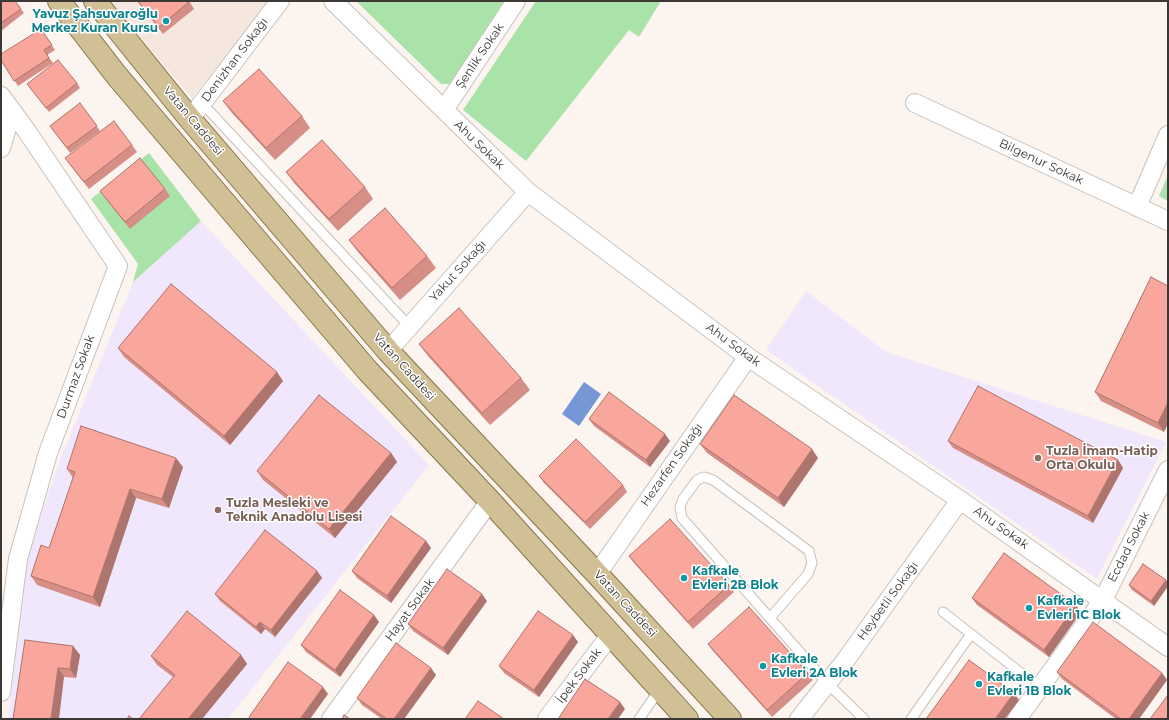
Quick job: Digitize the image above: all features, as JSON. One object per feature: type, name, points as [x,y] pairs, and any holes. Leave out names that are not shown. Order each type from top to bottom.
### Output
[{"type":"main road","points":[[59,1],[117,76],[357,358],[490,501],[687,719]]},
{"type":"main road","name":"Vatan Caddesi","points":[[95,1],[196,111],[388,351],[597,574],[730,719]]},
{"type":"street","name":"Denizhan Sokağı","points":[[196,111],[280,1]]},
{"type":"street","name":"Ahu Sokak","points":[[333,1],[528,192],[748,357],[960,500],[1168,647]]},
{"type":"street","name":"Şenlik Sokak","points":[[444,110],[516,1]]},
{"type":"street","name":"Durmaz Sokak","points":[[1,96],[118,266],[48,453],[18,559],[1,692]]},
{"type":"street","name":"Bilgenur Sokak","points":[[915,103],[1168,221]]},
{"type":"street","points":[[1,148],[12,111]]},
{"type":"street","points":[[1137,207],[1168,135]]},
{"type":"street","name":"Yakut Sokağı","points":[[388,351],[528,192]]},
{"type":"street","name":"Hezarfen Sokağı","points":[[597,574],[748,357]]},
{"type":"street","name":"Ecdad Sokak","points":[[1017,719],[1103,600],[1168,470]]},
{"type":"street","name":"Heybetli Sokağı","points":[[799,719],[850,654],[960,500]]},
{"type":"street","name":"Hayat Sokak","points":[[331,719],[490,501]]},
{"type":"street","name":"İpek Sokak","points":[[547,719],[611,634]]},
{"type":"lane","points":[[196,111],[409,326]]},
{"type":"lane","points":[[770,618],[808,574],[812,563],[809,551],[713,480],[704,477],[697,480],[683,499],[680,508],[682,518],[827,683],[864,719]]},
{"type":"lane","points":[[943,612],[1021,673]]},
{"type":"lane","points":[[910,719],[971,634]]},
{"type":"lane","points":[[639,719],[660,689]]},
{"type":"shaded area","points":[[110,1],[270,1],[192,98]]},
{"type":"shaded area","name":"Tuzla Mesleki ve Teknik Anadolu Lisesi","points":[[201,221],[429,465],[228,719],[8,719],[27,555],[60,460],[133,282]]},
{"type":"shaded area","points":[[806,291],[886,352],[1166,442],[1097,579],[766,350]]},
{"type":"green space","points":[[356,1],[504,1],[450,84],[441,84]]},
{"type":"green space","points":[[536,1],[661,1],[639,37],[629,30],[526,161],[463,110]]},
{"type":"green space","points":[[149,153],[201,221],[133,282],[138,264],[91,199]]},
{"type":"green space","points":[[1168,175],[1168,201],[1159,196]]},
{"type":"water","points":[[584,382],[601,394],[579,426],[562,414]]},
{"type":"building","points":[[1,1],[15,1],[21,9],[1,23]]},
{"type":"building","name":"Yavuz Şahsuvaroğlu Merkez Kuran Kursu","points":[[138,1],[189,1],[189,2],[159,27]]},
{"type":"building","points":[[41,29],[52,45],[44,50],[49,58],[14,81],[1,60],[1,54]]},
{"type":"building","points":[[58,60],[77,83],[46,108],[27,84]]},
{"type":"building","points":[[259,69],[302,116],[266,148],[223,101]]},
{"type":"building","points":[[80,103],[97,126],[67,148],[50,126]]},
{"type":"building","points":[[114,121],[132,145],[84,182],[65,158]]},
{"type":"building","points":[[322,140],[365,187],[329,219],[286,172]]},
{"type":"building","points":[[140,158],[165,189],[125,222],[100,191]]},
{"type":"building","points":[[385,208],[427,256],[392,288],[349,240]]},
{"type":"building","points":[[1151,277],[1168,286],[1168,402],[1158,423],[1095,392]]},
{"type":"building","points":[[171,284],[277,372],[224,436],[118,348]]},
{"type":"building","points":[[459,308],[521,378],[482,413],[419,344]]},
{"type":"building","name":"Tuzla İmam-Hatip Orta Okulu","points":[[978,386],[1118,460],[1088,516],[948,441]]},
{"type":"building","points":[[609,392],[665,434],[646,460],[589,419]]},
{"type":"building","points":[[319,395],[391,453],[329,529],[257,471]]},
{"type":"building","points":[[734,395],[812,449],[778,498],[700,444]]},
{"type":"building","points":[[81,426],[176,458],[162,499],[130,489],[93,597],[31,576],[41,545],[49,548],[75,472],[67,469]]},
{"type":"building","points":[[576,439],[623,485],[585,522],[539,476]]},
{"type":"building","points":[[391,516],[426,541],[387,596],[352,571]]},
{"type":"building","name":"Kafkale Evleri 2B Blok","points":[[670,519],[729,585],[688,622],[629,556]]},
{"type":"building","points":[[265,530],[317,571],[271,630],[260,622],[256,627],[215,594]]},
{"type":"building","name":"Kafkale Evleri 1C Blok","points":[[1004,553],[1076,605],[1044,650],[972,598]]},
{"type":"building","points":[[1143,564],[1166,580],[1151,601],[1129,585]]},
{"type":"building","points":[[447,569],[482,594],[443,648],[408,624]]},
{"type":"building","points":[[340,590],[374,615],[335,670],[301,645]]},
{"type":"building","name":"Kafkale Evleri 2A Blok","points":[[749,607],[808,673],[767,710],[708,644]]},
{"type":"building","points":[[187,611],[241,655],[188,719],[139,719],[175,675],[151,656]]},
{"type":"building","points":[[538,611],[573,635],[534,690],[499,666]]},
{"type":"building","points":[[1093,622],[1162,673],[1129,719],[1121,719],[1057,672]]},
{"type":"building","points":[[25,640],[73,646],[70,669],[58,668],[51,719],[13,719]]},
{"type":"building","points":[[396,643],[431,668],[394,719],[387,719],[357,698]]},
{"type":"building","name":"Kafkale Evleri 1B Blok","points":[[969,660],[1014,693],[995,719],[926,719]]},
{"type":"building","points":[[288,662],[323,687],[300,719],[251,719],[249,717]]},
{"type":"building","points":[[585,679],[620,702],[608,719],[558,719]]},
{"type":"building","points":[[1168,695],[1168,719],[1150,719]]},
{"type":"building","points":[[478,701],[504,719],[465,719]]},
{"type":"building","points":[[344,715],[350,719],[342,719]]},
{"type":"place","name":"Yavuz Şahsuvaroğlu Merkez Kuran Kursu","points":[[166,21]]},
{"type":"place","name":"Tuzla İmam-Hatip Orta Okulu","points":[[1038,458]]},
{"type":"place","name":"Tuzla Mesleki ve Teknik Anadolu Lisesi","points":[[218,510]]},
{"type":"place","name":"Kafkale Evleri 2B Blok","points":[[684,578]]},
{"type":"place","name":"Kafkale Evleri 1C Blok","points":[[1029,608]]},
{"type":"place","name":"Kafkale Evleri 2A Blok","points":[[763,666]]},
{"type":"place","name":"Kafkale Evleri 1B Blok","points":[[979,684]]}]
